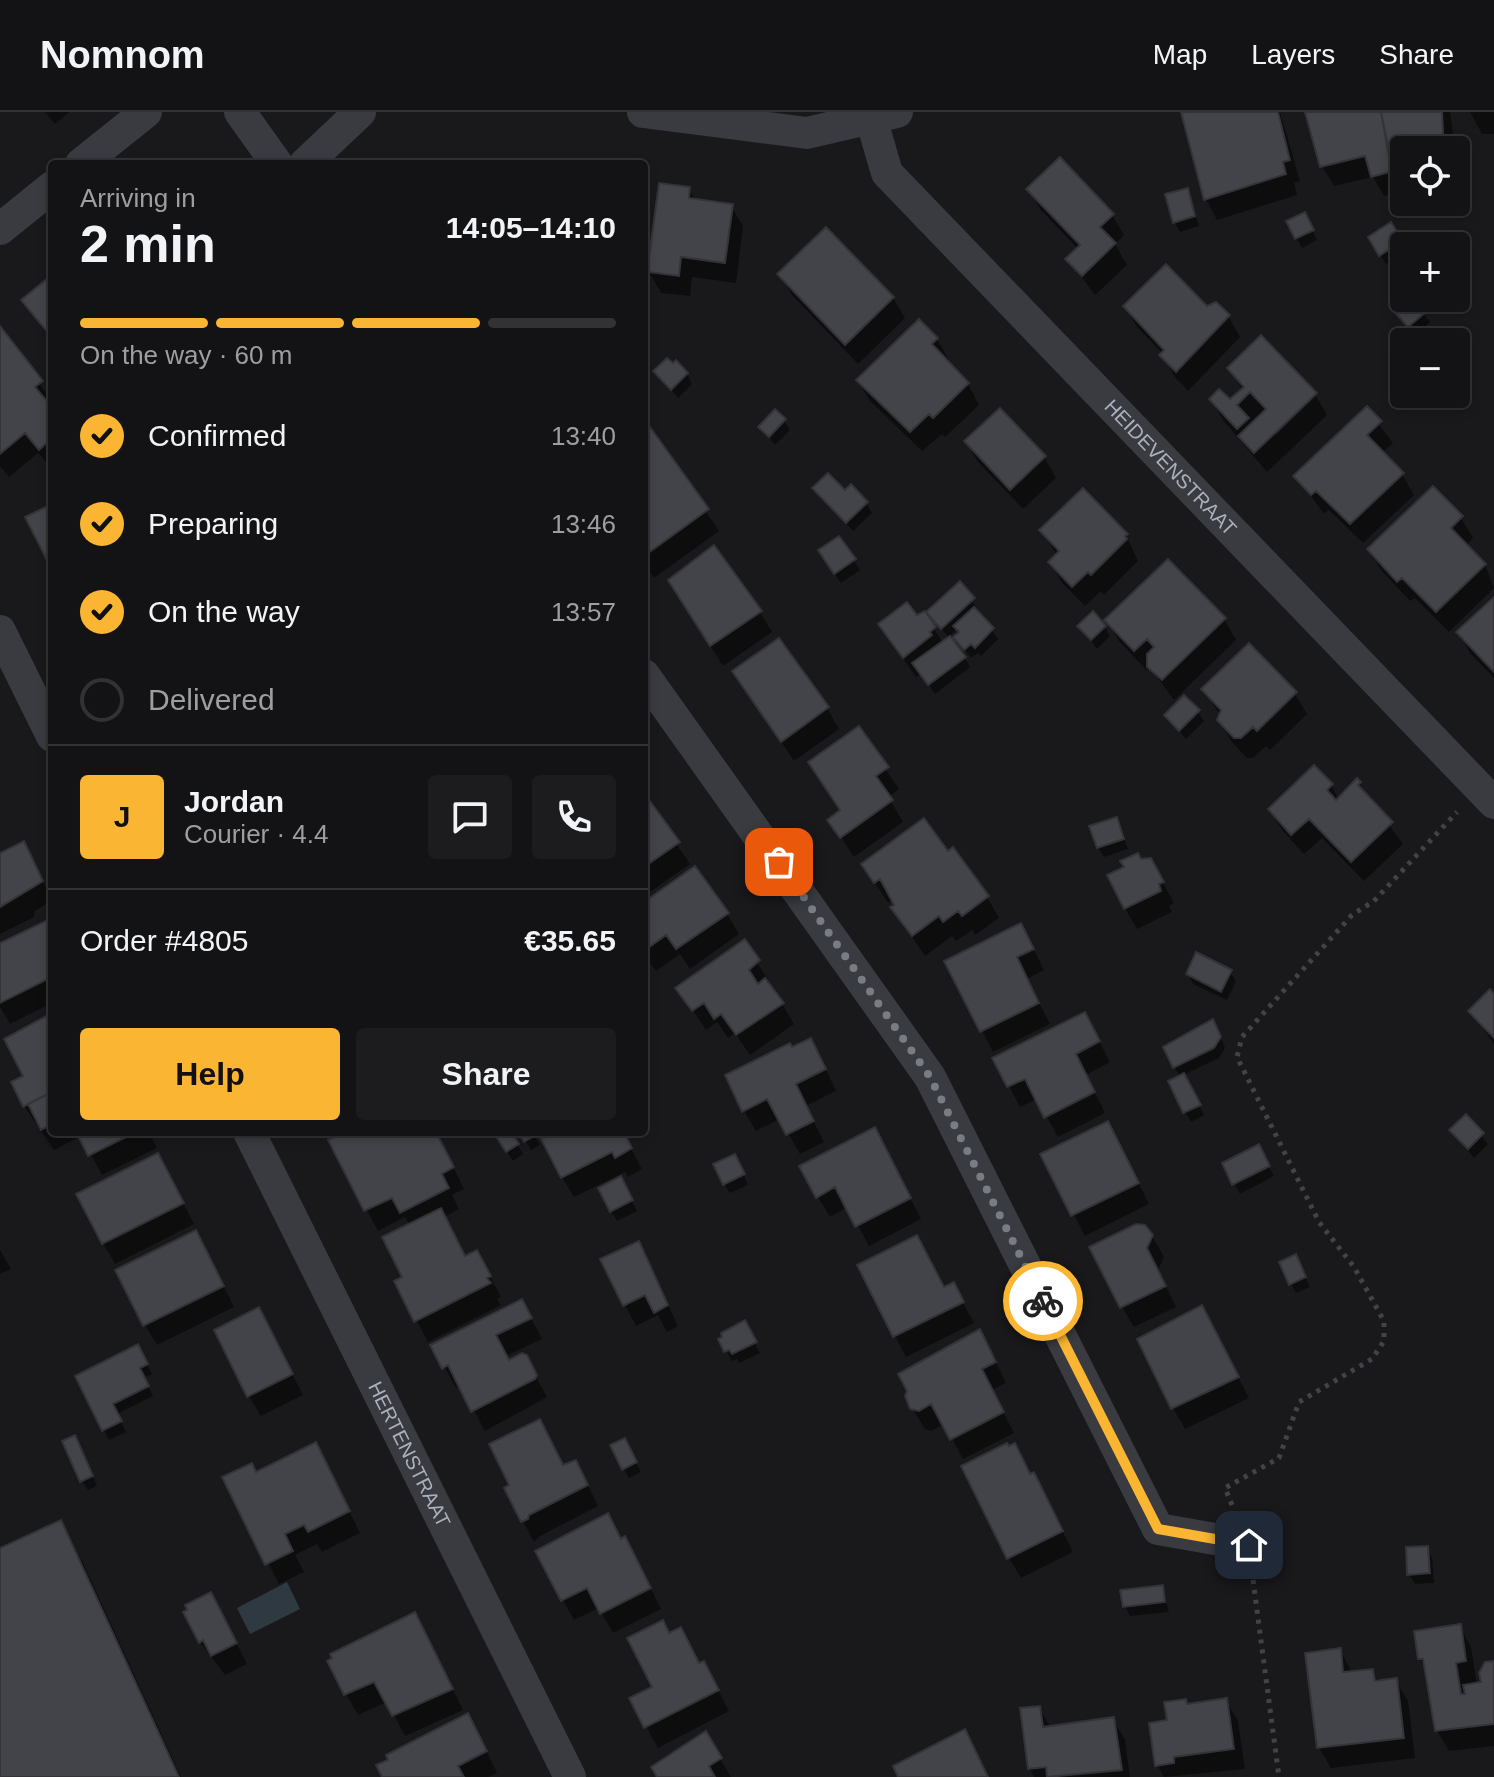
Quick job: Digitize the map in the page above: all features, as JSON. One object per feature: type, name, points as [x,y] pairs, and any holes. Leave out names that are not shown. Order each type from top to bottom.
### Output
[{"type":"street","points":[[86,160],[146,112]]},
{"type":"street","points":[[240,112],[274,160]]},
{"type":"street","points":[[309,160],[360,112]]},
{"type":"street","points":[[643,112],[807,133],[884,115]]},
{"type":"street","name":"HEIDEVENSTRAAT","points":[[884,115],[887,173],[1487,796]]},
{"type":"street","points":[[0,229],[48,190]]},
{"type":"street","points":[[0,631],[48,728]]},
{"type":"street","points":[[648,681],[930,1077],[1158,1529],[1249,1545]]},
{"type":"street","name":"HERTENSTRAAT","points":[[251,1136],[570,1777]]},
{"type":"path","points":[[1225,1488],[1279,1458],[1299,1402],[1372,1359],[1384,1341],[1384,1321],[1354,1267],[1319,1222],[1237,1057],[1242,1037],[1352,915],[1374,901],[1487,796]]},
{"type":"path","points":[[1249,1545],[1279,1777]]},
{"type":"shaded area","points":[[287,1582],[300,1609],[250,1634],[237,1608]]},
{"type":"building","points":[[1181,112],[1278,112],[1290,160],[1283,162],[1286,174],[1204,200]]},
{"type":"building","points":[[1305,112],[1381,112],[1390,172],[1371,177],[1365,156],[1320,167]]},
{"type":"building","points":[[1381,112],[1442,112],[1443,136],[1390,136],[1390,162]]},
{"type":"building","points":[[1060,157],[1114,214],[1100,227],[1116,243],[1082,276],[1065,259],[1080,245],[1026,189]]},
{"type":"building","points":[[659,183],[690,187],[689,198],[733,204],[725,263],[681,257],[679,276],[648,272]]},
{"type":"building","points":[[1188,188],[1195,216],[1173,223],[1165,194]]},
{"type":"building","points":[[1305,212],[1314,230],[1295,239],[1286,221]]},
{"type":"building","points":[[1391,222],[1397,232],[1390,232],[1390,249],[1379,256],[1368,237]]},
{"type":"building","points":[[826,227],[894,297],[845,345],[777,274]]},
{"type":"building","points":[[1166,264],[1207,306],[1216,302],[1230,315],[1176,372],[1159,355],[1164,350],[1123,306]]},
{"type":"building","points":[[48,280],[48,333],[21,300]]},
{"type":"building","points":[[1394,312],[1426,312],[1408,327]]},
{"type":"building","points":[[919,319],[938,338],[932,344],[969,383],[933,418],[929,414],[910,432],[856,380]]},
{"type":"building","points":[[0,326],[43,381],[35,387],[48,402],[48,442],[39,450],[25,433],[0,454]]},
{"type":"building","points":[[1261,335],[1317,393],[1254,453],[1238,436],[1266,409],[1250,392],[1237,405],[1249,418],[1237,429],[1209,399],[1219,389],[1230,399],[1244,387],[1227,368]]},
{"type":"building","points":[[667,358],[673,363],[676,360],[688,373],[671,390],[653,371]]},
{"type":"building","points":[[1367,406],[1382,421],[1367,435],[1404,473],[1350,524],[1316,491],[1311,495],[1293,476]]},
{"type":"building","points":[[1000,408],[1046,456],[1010,490],[964,441]]},
{"type":"building","points":[[775,409],[786,419],[769,437],[758,427]]},
{"type":"building","points":[[650,427],[709,509],[648,553]]},
{"type":"building","points":[[828,473],[845,490],[851,484],[868,502],[846,523],[812,488]]},
{"type":"building","points":[[1433,486],[1463,516],[1451,528],[1486,564],[1436,612],[1402,578],[1397,582],[1367,549]]},
{"type":"building","points":[[1083,488],[1128,534],[1125,536],[1127,539],[1091,575],[1088,572],[1072,587],[1048,562],[1059,551],[1039,530]]},
{"type":"building","points":[[48,506],[48,562],[25,517]]},
{"type":"building","points":[[839,536],[856,559],[834,574],[818,550]]},
{"type":"building","points":[[714,545],[762,611],[710,646],[668,580]]},
{"type":"building","points":[[1168,559],[1226,618],[1162,680],[1147,667],[1147,654],[1154,647],[1147,639],[1134,651],[1104,620]]},
{"type":"building","points":[[960,581],[975,598],[941,629],[926,612]]},
{"type":"building","points":[[1494,597],[1494,672],[1456,632]]},
{"type":"building","points":[[907,602],[917,615],[925,611],[936,627],[930,632],[932,635],[903,658],[878,624]]},
{"type":"building","points":[[974,607],[994,628],[975,648],[971,644],[964,650],[953,637],[959,632],[953,626]]},
{"type":"building","points":[[1093,611],[1106,626],[1091,640],[1077,626]]},
{"type":"building","points":[[950,636],[966,657],[928,685],[912,663]]},
{"type":"building","points":[[779,638],[829,707],[781,742],[732,671]]},
{"type":"building","points":[[1249,643],[1297,692],[1257,731],[1253,727],[1241,738],[1234,738],[1217,720],[1221,710],[1201,689]]},
{"type":"building","points":[[1184,695],[1200,710],[1179,731],[1164,715]]},
{"type":"building","points":[[859,726],[889,767],[876,776],[893,800],[840,838],[827,820],[840,810],[808,762]]},
{"type":"building","points":[[1314,765],[1333,784],[1327,790],[1336,800],[1357,778],[1361,782],[1358,785],[1393,822],[1351,862],[1309,819],[1291,835],[1268,809]]},
{"type":"building","points":[[648,798],[680,842],[648,864]]},
{"type":"building","points":[[1117,817],[1124,839],[1097,848],[1089,826]]},
{"type":"building","points":[[924,818],[948,851],[953,847],[989,896],[962,916],[958,911],[943,922],[939,916],[912,936],[890,907],[894,905],[880,879],[874,883],[861,864]]},
{"type":"building","points":[[24,841],[43,881],[0,907],[0,853]]},
{"type":"building","points":[[1138,853],[1141,859],[1151,858],[1164,882],[1159,884],[1161,891],[1124,909],[1107,875],[1124,867],[1120,861]]},
{"type":"building","points":[[695,866],[729,913],[676,949],[666,935],[648,948],[648,899]]},
{"type":"building","points":[[48,920],[48,979],[0,1003],[0,943]]},
{"type":"building","points":[[1021,923],[1034,949],[1017,957],[1039,1003],[980,1032],[944,961]]},
{"type":"building","points":[[745,939],[760,960],[749,970],[758,984],[765,978],[784,1003],[736,1035],[721,1014],[714,1019],[704,1003],[692,1011],[675,988]]},
{"type":"building","points":[[1196,952],[1232,970],[1221,992],[1186,974]]},
{"type":"building","points":[[1490,989],[1494,994],[1494,1038],[1468,1011]]},
{"type":"building","points":[[1085,1012],[1100,1041],[1076,1054],[1095,1092],[1044,1118],[1025,1079],[1007,1087],[992,1058]]},
{"type":"building","points":[[48,1015],[48,1094],[23,1107],[11,1082],[23,1076],[4,1039]]},
{"type":"building","points":[[1213,1019],[1221,1037],[1214,1048],[1173,1068],[1163,1047]]},
{"type":"building","points":[[811,1038],[826,1069],[796,1084],[814,1121],[786,1135],[767,1099],[742,1112],[725,1075],[790,1043],[792,1047]]},
{"type":"building","points":[[1184,1073],[1201,1105],[1183,1113],[1168,1081]]},
{"type":"building","points":[[48,1094],[48,1126],[41,1130],[28,1104]]},
{"type":"building","points":[[1466,1114],[1484,1133],[1468,1149],[1449,1130]]},
{"type":"building","points":[[1108,1121],[1139,1183],[1071,1216],[1040,1154]]},
{"type":"building","points":[[875,1127],[911,1198],[855,1227],[835,1187],[816,1198],[799,1166]]},
{"type":"building","points":[[78,1136],[128,1136],[88,1156]]},
{"type":"building","points":[[336,1136],[438,1136],[454,1167],[442,1174],[449,1188],[400,1213],[392,1198],[364,1211],[328,1140]]},
{"type":"building","points":[[496,1136],[514,1136],[519,1144],[506,1152]]},
{"type":"building","points":[[520,1136],[534,1136],[524,1142]]},
{"type":"building","points":[[547,1136],[626,1136],[632,1148],[615,1158],[612,1152],[561,1178],[541,1139]]},
{"type":"building","points":[[1259,1144],[1270,1166],[1232,1185],[1222,1163]]},
{"type":"building","points":[[158,1153],[184,1203],[102,1244],[76,1194]]},
{"type":"building","points":[[735,1154],[745,1174],[723,1185],[713,1164]]},
{"type":"building","points":[[621,1176],[633,1200],[610,1212],[598,1188]]},
{"type":"building","points":[[441,1208],[465,1256],[477,1250],[491,1276],[487,1278],[491,1283],[414,1322],[394,1281],[402,1277],[382,1237]]},
{"type":"building","points":[[1136,1224],[1145,1225],[1153,1235],[1147,1248],[1166,1286],[1120,1308],[1089,1247]]},
{"type":"building","points":[[196,1230],[224,1286],[143,1326],[115,1270]]},
{"type":"building","points":[[917,1235],[944,1287],[954,1282],[964,1302],[893,1337],[857,1265]]},
{"type":"building","points":[[639,1241],[668,1305],[654,1313],[645,1295],[623,1306],[600,1259]]},
{"type":"building","points":[[1296,1254],[1306,1277],[1289,1285],[1279,1262]]},
{"type":"building","points":[[522,1299],[532,1318],[496,1335],[509,1360],[522,1353],[527,1355],[537,1375],[535,1379],[471,1412],[448,1365],[442,1369],[430,1345]]},
{"type":"building","points":[[1202,1305],[1239,1377],[1171,1409],[1137,1339]]},
{"type":"building","points":[[259,1307],[293,1374],[247,1397],[214,1330]]},
{"type":"building","points":[[745,1320],[757,1342],[732,1354],[729,1350],[724,1352],[718,1339],[722,1337],[721,1333]]},
{"type":"building","points":[[980,1329],[996,1362],[982,1369],[1004,1412],[950,1440],[931,1404],[919,1411],[910,1409],[905,1396],[907,1391],[898,1374]]},
{"type":"building","points":[[138,1344],[148,1364],[140,1368],[149,1386],[113,1404],[122,1421],[102,1431],[75,1376]]},
{"type":"building","points":[[540,1419],[563,1465],[576,1460],[588,1485],[521,1522],[504,1488],[509,1485],[489,1444]]},
{"type":"building","points":[[75,1435],[93,1476],[80,1482],[62,1441]]},
{"type":"building","points":[[625,1438],[637,1462],[622,1470],[610,1445]]},
{"type":"building","points":[[316,1442],[350,1511],[308,1532],[304,1525],[285,1534],[293,1551],[265,1565],[222,1477],[252,1463],[256,1472]]},
{"type":"building","points":[[1007,1443],[1009,1446],[1015,1443],[1030,1474],[1034,1472],[1063,1531],[1007,1559],[961,1466]]},
{"type":"building","points":[[608,1513],[621,1539],[625,1536],[651,1588],[600,1614],[587,1588],[561,1601],[535,1551]]},
{"type":"building","points":[[61,1520],[179,1777],[0,1777],[0,1548]]},
{"type":"building","points":[[1428,1546],[1430,1573],[1407,1575],[1406,1547]]},
{"type":"building","points":[[1163,1585],[1165,1602],[1123,1607],[1120,1590]]},
{"type":"building","points":[[211,1592],[237,1643],[211,1656],[203,1640],[199,1643],[183,1612],[187,1610],[185,1605]]},
{"type":"building","points":[[415,1612],[453,1689],[392,1716],[374,1682],[344,1695],[327,1661],[332,1658],[330,1654]]},
{"type":"building","points":[[663,1620],[669,1633],[681,1627],[699,1663],[704,1661],[719,1690],[644,1728],[629,1698],[652,1687],[627,1638]]},
{"type":"building","points":[[1461,1624],[1466,1661],[1456,1663],[1461,1694],[1465,1694],[1463,1685],[1481,1682],[1479,1673],[1485,1662],[1494,1661],[1494,1724],[1435,1731],[1423,1659],[1418,1659],[1414,1631]]},
{"type":"building","points":[[1341,1648],[1343,1672],[1373,1669],[1375,1681],[1397,1678],[1404,1738],[1317,1748],[1305,1653]]},
{"type":"building","points":[[1227,1698],[1234,1749],[1174,1757],[1174,1763],[1155,1766],[1149,1723],[1167,1720],[1164,1702],[1186,1699],[1187,1704]]},
{"type":"building","points":[[1040,1706],[1043,1727],[1114,1717],[1122,1770],[1047,1777],[1046,1767],[1028,1769],[1020,1708]]},
{"type":"building","points":[[468,1713],[487,1751],[458,1766],[464,1777],[382,1777],[376,1765],[388,1760],[386,1755]]},
{"type":"building","points":[[965,1729],[988,1777],[898,1777],[893,1766]]},
{"type":"building","points":[[706,1731],[722,1758],[709,1766],[715,1777],[657,1777],[651,1767]]},
{"type":"way so far","points":[[779,862],[930,1077],[1043,1301]]},
{"type":"route","points":[[1043,1301],[1158,1529],[1249,1545]]}]
